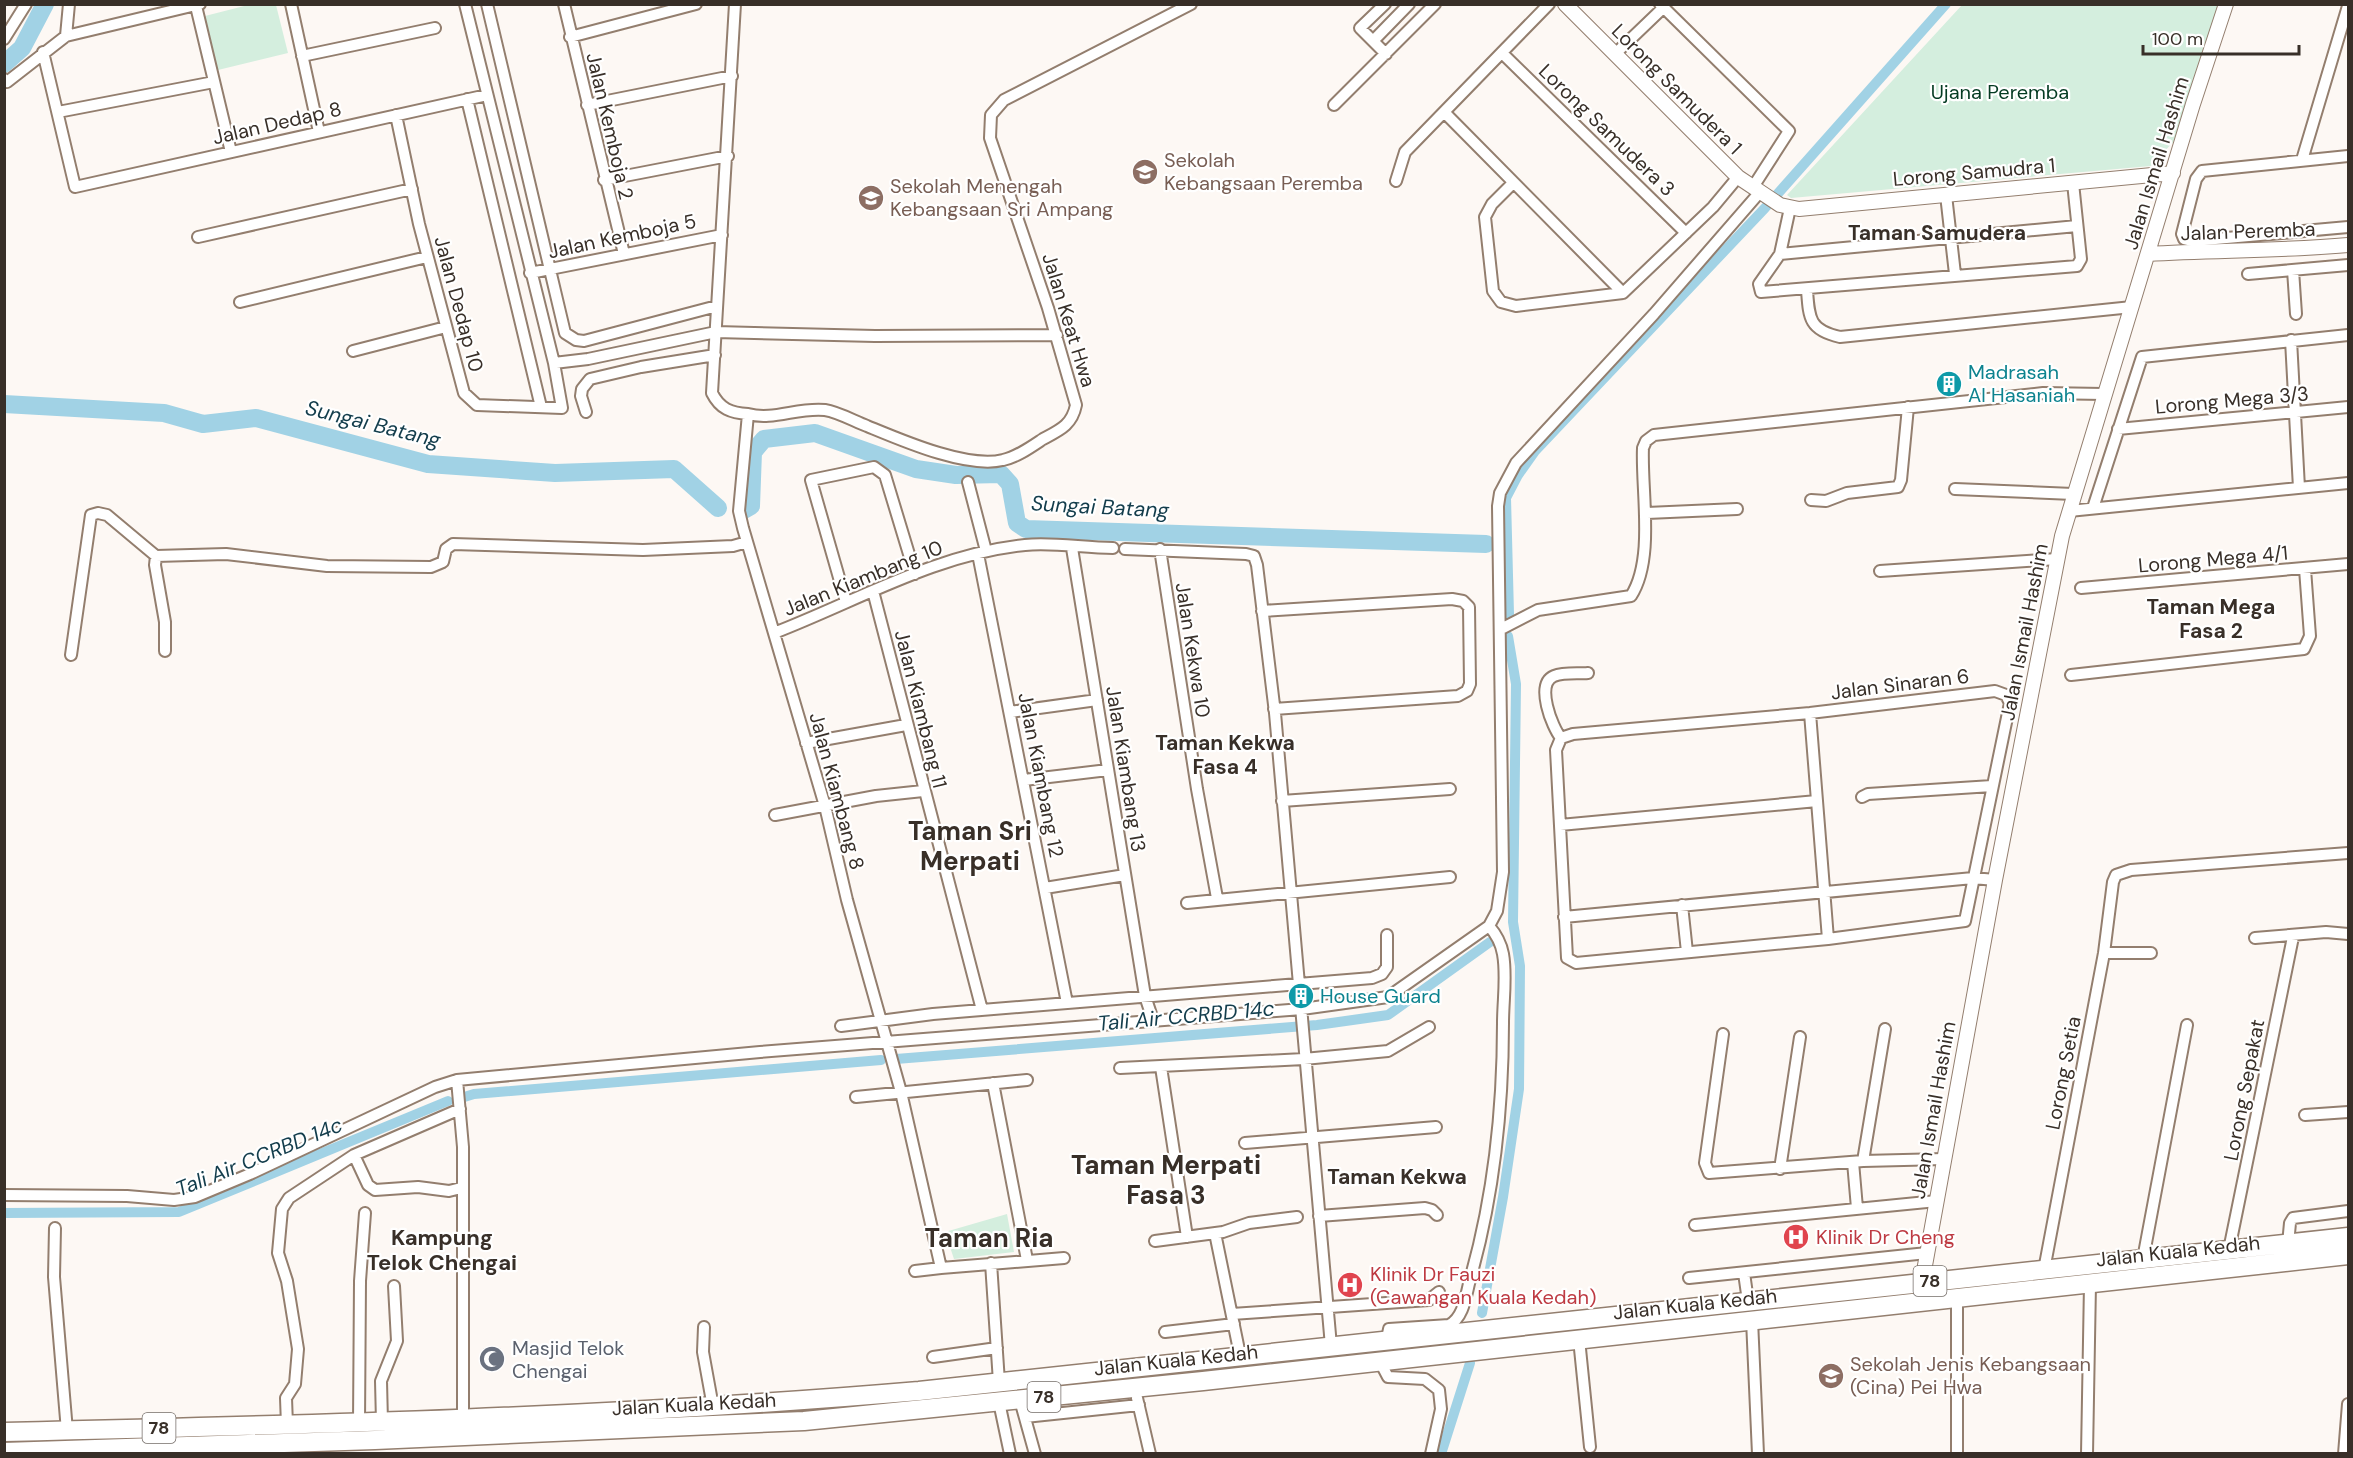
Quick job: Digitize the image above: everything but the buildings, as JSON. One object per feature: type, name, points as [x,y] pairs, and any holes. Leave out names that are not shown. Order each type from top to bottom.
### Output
[{"type":"main road","name":"Jalan Kuala Kedah","points":[[4,1432],[286,1425],[313,1433],[359,1423],[713,1407],[999,1382],[1450,1332],[2349,1238]]},
{"type":"main road","name":"Jalan Kuala Kedah","points":[[4,1452],[40,1452],[313,1433],[566,1432],[804,1420],[999,1402],[1023,1408],[1134,1386],[2349,1255]]},
{"type":"main road","points":[[999,1382],[1000,1391],[1005,1392],[1130,1381],[1159,1384]]},
{"type":"main road","points":[[484,1419],[484,1428],[489,1432],[556,1430],[566,1432]]},
{"type":"street","points":[[4,39],[26,4]]},
{"type":"street","points":[[66,36],[69,4]]},
{"type":"street","points":[[291,4],[319,132]]},
{"type":"street","points":[[465,4],[554,363],[588,359],[716,332],[964,337],[1057,335]]},
{"type":"street","points":[[487,4],[565,333],[576,340],[619,334],[717,306]]},
{"type":"street","name":"Jalan Kemboja 2","points":[[564,4],[604,180],[624,254]]},
{"type":"street","points":[[570,37],[696,4]]},
{"type":"street","points":[[735,4],[728,156],[712,393],[717,402],[733,413],[748,414]]},
{"type":"street","name":"Jalan Keat Hwa","points":[[748,414],[762,418],[807,410],[826,410],[927,450],[985,461],[1002,460],[1067,426],[1074,417],[1076,405],[1057,335],[990,138],[991,115],[1004,100],[1191,4]]},
{"type":"street","points":[[1384,4],[1360,28],[1386,54]]},
{"type":"street","points":[[1373,41],[1409,4]]},
{"type":"street","points":[[1334,105],[1435,4]]},
{"type":"street","points":[[1395,181],[1405,152],[1549,4]]},
{"type":"street","name":"Lorong Samudera 1","points":[[1565,4],[1738,177],[1785,207]]},
{"type":"street","name":"Jalan Ismail Hashim","points":[[1922,1282],[1995,880],[2057,559],[2073,494],[2226,4]]},
{"type":"street","points":[[6,81],[66,36],[198,5],[231,152]]},
{"type":"street","points":[[4,1195],[127,1196],[174,1200],[195,1197],[250,1174],[435,1086],[457,1080],[1154,1020],[1302,1014],[1388,997],[1489,926],[1500,899],[1503,872],[1498,506],[1506,479],[1516,464],[1654,314],[1760,192],[1789,131],[1662,6],[1615,54]]},
{"type":"street","points":[[2302,160],[2349,6]]},
{"type":"street","points":[[302,56],[435,28]]},
{"type":"street","points":[[43,52],[58,112],[214,82]]},
{"type":"street","name":"Lorong Samudera 3","points":[[1502,52],[1686,233]]},
{"type":"street","points":[[587,105],[732,76]]},
{"type":"street","name":"Jalan Dedap 8","points":[[58,112],[75,187],[487,94]]},
{"type":"street","points":[[467,99],[541,407]]},
{"type":"street","points":[[1444,112],[1623,293]]},
{"type":"street","name":"Jalan Dedap 10","points":[[396,115],[427,256],[464,393],[472,402],[562,408],[554,363]]},
{"type":"street","points":[[604,180],[728,156]]},
{"type":"street","points":[[2349,156],[2202,171],[2198,174],[2182,228],[2184,239],[2204,240],[2349,227]]},
{"type":"street","name":"Lorong Samudra 1","points":[[1785,207],[1946,195],[2173,173]]},
{"type":"street","points":[[1513,183],[1492,204],[1485,217],[1493,291],[1497,298],[1516,306],[1623,293],[1686,233],[1738,177]]},
{"type":"street","points":[[1785,207],[1780,255],[1759,284],[1760,291],[1765,293],[1955,274],[2077,266],[2081,259],[2073,183]]},
{"type":"street","points":[[198,237],[412,189]]},
{"type":"street","points":[[1946,195],[1955,274]]},
{"type":"street","points":[[1780,255],[2077,226]]},
{"type":"street","name":"Jalan Kemboja 5","points":[[531,273],[722,235]]},
{"type":"street","name":"Jalan Peremba","points":[[2148,255],[2236,249],[2284,251],[2349,245]]},
{"type":"street","points":[[240,302],[427,256]]},
{"type":"street","points":[[2248,274],[2349,265]]},
{"type":"street","points":[[2293,270],[2295,314]]},
{"type":"street","points":[[1807,290],[1809,318],[1815,326],[1840,337],[2132,307]]},
{"type":"street","points":[[353,351],[446,327]]},
{"type":"street","points":[[2092,508],[2142,357],[2349,335]]},
{"type":"street","points":[[2290,340],[2299,488]]},
{"type":"street","points":[[638,349],[641,367]]},
{"type":"street","points":[[586,412],[581,396],[582,389],[590,379],[641,367],[715,355]]},
{"type":"street","points":[[588,359],[590,379]]},
{"type":"street","points":[[1501,629],[1538,610],[1631,596],[1641,563],[1647,513],[1643,448],[1646,441],[1654,435],[2043,393],[2104,394]]},
{"type":"street","points":[[1811,500],[1826,501],[1846,493],[1898,487],[1901,480],[1908,407]]},
{"type":"street","name":"Lorong Mega 3/3","points":[[2118,429],[2349,407]]},
{"type":"street","name":"Jalan Kiambang 8","points":[[748,414],[740,511],[743,528],[825,806],[880,1020],[901,1092],[941,1268]]},
{"type":"street","points":[[846,602],[811,480],[874,467],[885,475],[915,573]]},
{"type":"street","name":"Jalan Kiambang 12","points":[[968,482],[1067,1003]]},
{"type":"street","points":[[2069,511],[2349,483]]},
{"type":"street","points":[[1955,489],[2073,494]]},
{"type":"street","points":[[1647,513],[1737,509]]},
{"type":"street","points":[[71,655],[91,515],[98,513],[107,515],[156,556],[226,554],[327,566],[431,567],[443,562],[446,549],[453,544],[643,550],[727,546],[747,542]]},
{"type":"street","name":"Jalan Kiambang 10","points":[[774,633],[915,573],[982,553],[1028,545],[1113,548]]},
{"type":"street","name":"Jalan Kiambang 13","points":[[1072,548],[1145,996],[1154,1020]]},
{"type":"street","points":[[1125,549],[1160,549],[1254,556],[1274,708],[1289,891],[1300,984],[1311,1138],[1332,1346]]},
{"type":"street","name":"Jalan Kekwa 10","points":[[1160,549],[1195,779],[1217,898]]},
{"type":"street","points":[[156,556],[155,565],[165,622],[165,651]]},
{"type":"street","points":[[1880,571],[2057,559]]},
{"type":"street","name":"Lorong Mega 4/1","points":[[2081,588],[2349,564]]},
{"type":"street","points":[[2070,675],[2304,649],[2310,636],[2306,568]]},
{"type":"street","name":"Jalan Kiambang 11","points":[[873,591],[923,791],[982,1010]]},
{"type":"street","points":[[1262,611],[1452,599],[1463,601],[1469,607],[1470,684],[1467,691],[1458,696],[1274,708]]},
{"type":"street","points":[[1588,673],[1554,676],[1549,681],[1545,698],[1553,728],[1561,738],[1556,750],[1565,952],[1571,962],[1828,939],[1965,921],[1969,913],[1973,878],[1992,786],[1868,794],[1862,797]]},
{"type":"street","name":"Jalan Sinaran 6","points":[[1561,738],[1573,734],[1810,713],[1995,691],[2006,695],[2010,703],[1992,786]]},
{"type":"street","points":[[1010,712],[1096,700]]},
{"type":"street","points":[[1810,713],[1828,939]]},
{"type":"street","points":[[806,743],[906,725]]},
{"type":"street","points":[[1024,780],[1107,770]]},
{"type":"street","points":[[1282,801],[1450,789]]},
{"type":"street","points":[[775,815],[923,791]]},
{"type":"street","points":[[1560,825],[1817,801]]},
{"type":"street","name":"Lorong Setia","points":[[2044,1269],[2104,953],[2112,882],[2116,875],[2132,870],[2349,853]]},
{"type":"street","points":[[1045,888],[1125,875]]},
{"type":"street","points":[[1187,903],[1217,898],[1450,877]]},
{"type":"street","points":[[1564,917],[1973,878],[1995,880]]},
{"type":"street","points":[[1682,905],[1688,952]]},
{"type":"street","points":[[1387,1339],[1389,1329],[1449,1325],[1455,1322],[1463,1303],[1483,1233],[1500,1122],[1503,1063],[1503,955],[1496,935],[1489,926]]},
{"type":"street","points":[[2255,938],[2293,937],[2326,932],[2349,934]]},
{"type":"street","points":[[841,1026],[982,1010],[1372,978],[1382,974],[1389,961],[1387,935]]},
{"type":"street","name":"Lorong Sepakat","points":[[2229,1250],[2293,937]]},
{"type":"street","points":[[2104,953],[2151,952]]},
{"type":"street","points":[[2143,1259],[2187,1025]]},
{"type":"street","points":[[1120,1068],[1304,1059],[1388,1051],[1430,1027]]},
{"type":"street","points":[[1857,1208],[1858,1162],[1885,1029]]},
{"type":"street","points":[[1723,1034],[1706,1170],[1713,1174],[1858,1162],[1944,1159]]},
{"type":"street","points":[[1780,1168],[1800,1037]]},
{"type":"street","points":[[1161,1067],[1187,1237]]},
{"type":"street","points":[[457,1080],[463,1147],[461,1188],[463,1420]]},
{"type":"street","points":[[856,1097],[1027,1080]]},
{"type":"street","points":[[993,1083],[1027,1260]]},
{"type":"street","points":[[286,1425],[286,1398],[295,1384],[298,1349],[287,1281],[278,1253],[282,1209],[289,1198],[354,1155],[460,1108]]},
{"type":"street","points":[[2305,1115],[2349,1112]]},
{"type":"street","points":[[1245,1143],[1437,1127]]},
{"type":"street","points":[[354,1155],[368,1185],[375,1190],[418,1187],[449,1191],[461,1188]]},
{"type":"street","points":[[1695,1225],[1937,1201]]},
{"type":"street","points":[[1319,1215],[1425,1208],[1437,1215]]},
{"type":"street","points":[[2288,1244],[2290,1223],[2294,1218],[2349,1211]]},
{"type":"street","points":[[359,1423],[360,1281],[365,1213]]},
{"type":"street","points":[[1155,1241],[1215,1233],[1232,1230],[1249,1223],[1297,1217]]},
{"type":"street","points":[[55,1228],[54,1277],[67,1431]]},
{"type":"street","points":[[1215,1233],[1240,1355]]},
{"type":"street","points":[[1689,1278],[1927,1253]]},
{"type":"street","points":[[915,1271],[1064,1258]]},
{"type":"street","points":[[991,1263],[999,1382]]},
{"type":"street","points":[[1744,1273],[1748,1301]]},
{"type":"street","points":[[2087,1454],[2091,1367],[2090,1284]]},
{"type":"street","points":[[382,1422],[381,1381],[397,1341],[394,1286]]},
{"type":"street","points":[[1165,1332],[1233,1319],[1329,1307],[1429,1300],[1439,1292]]},
{"type":"street","points":[[1957,1298],[1957,1454]]},
{"type":"street","points":[[1752,1320],[1758,1454]]},
{"type":"street","points":[[704,1327],[703,1352],[713,1407]]},
{"type":"street","points":[[1579,1339],[1590,1447]]},
{"type":"street","points":[[933,1357],[997,1348]]},
{"type":"street","points":[[1379,1360],[1388,1377],[1425,1379],[1438,1390],[1442,1409],[1431,1454]]},
{"type":"street","points":[[1134,1386],[1150,1454]]},
{"type":"street","points":[[999,1402],[1010,1454]]},
{"type":"street","points":[[2344,1454],[2349,1404]]},
{"type":"street","points":[[1035,1454],[1023,1408],[1139,1405]]},
{"type":"green space","points":[[252,4],[276,5],[288,53],[218,70],[205,16]]},
{"type":"green space","name":"Ujana Peremba","points":[[1962,5],[2218,5],[2174,141],[2151,166],[1791,198],[1787,195]]},
{"type":"green space","points":[[1007,1214],[1014,1252],[954,1259],[945,1232]]},
{"type":"waterway","name":"Sungai Batang","points":[[4,64],[22,48],[45,4]]},
{"type":"waterway","points":[[1509,614],[1506,498],[1518,475],[1535,451],[1765,208],[1946,4]]},
{"type":"waterway","name":"Sungai Batang","points":[[4,404],[164,413],[203,424],[256,418],[428,464],[555,473],[674,469],[718,508]]},
{"type":"waterway","name":"Sungai Batang","points":[[744,510],[751,506],[753,452],[764,439],[815,433],[916,469],[956,475],[1001,474],[1010,484],[1017,523],[1026,529],[1486,544]]},
{"type":"waterway","points":[[1482,1313],[1503,1197],[1519,1089],[1520,966],[1513,922],[1516,684],[1508,636]]},
{"type":"waterway","name":"Tali Air CCRBD 14c","points":[[896,1059],[1317,1025],[1388,1015],[1490,942]]},
{"type":"waterway","name":"Tali Air CCRBD 14c","points":[[461,1098],[474,1094],[881,1060]]},
{"type":"waterway","name":"Tali Air CCRBD 14c","points":[[4,1213],[179,1212],[448,1101]]},
{"type":"waterway","points":[[1441,1454],[1470,1363]]},
{"type":"place","name":"Sekolah Kebangsaan Peremba","points":[[1145,172]]},
{"type":"place","name":"Sekolah Menengah Kebangsaan Sri Ampang","points":[[871,198]]},
{"type":"place","name":"Madrasah Al Hasaniah","points":[[1949,384]]},
{"type":"place","name":"House Guard","points":[[1301,996]]},
{"type":"place","name":"Klinik Dr Cheng","points":[[1796,1237]]},
{"type":"place","name":"Klinik Dr Fauzi (Cawangan Kuala Kedah)","points":[[1350,1285]]},
{"type":"place","name":"Masjid Telok Chengai","points":[[492,1359]]},
{"type":"place","name":"Sekolah Jenis Kebangsaan (Cina) Pei Hwa","points":[[1831,1376]]},
{"type":"district","name":"Taman Samudera","points":[[1937,233]]},
{"type":"district","name":"Taman Mega Fasa 2","points":[[2211,619]]},
{"type":"district","name":"Taman Kekwa Fasa 4","points":[[1225,755]]},
{"type":"district","name":"Taman Sri Merpati","points":[[970,846]]},
{"type":"district","name":"Taman Kekwa","points":[[1397,1177]]},
{"type":"district","name":"Taman Merpati Fasa 3","points":[[1166,1180]]},
{"type":"district","name":"Taman Ria","points":[[989,1238]]},
{"type":"district","name":"Kampung Telok Chengai","points":[[442,1250]]}]
